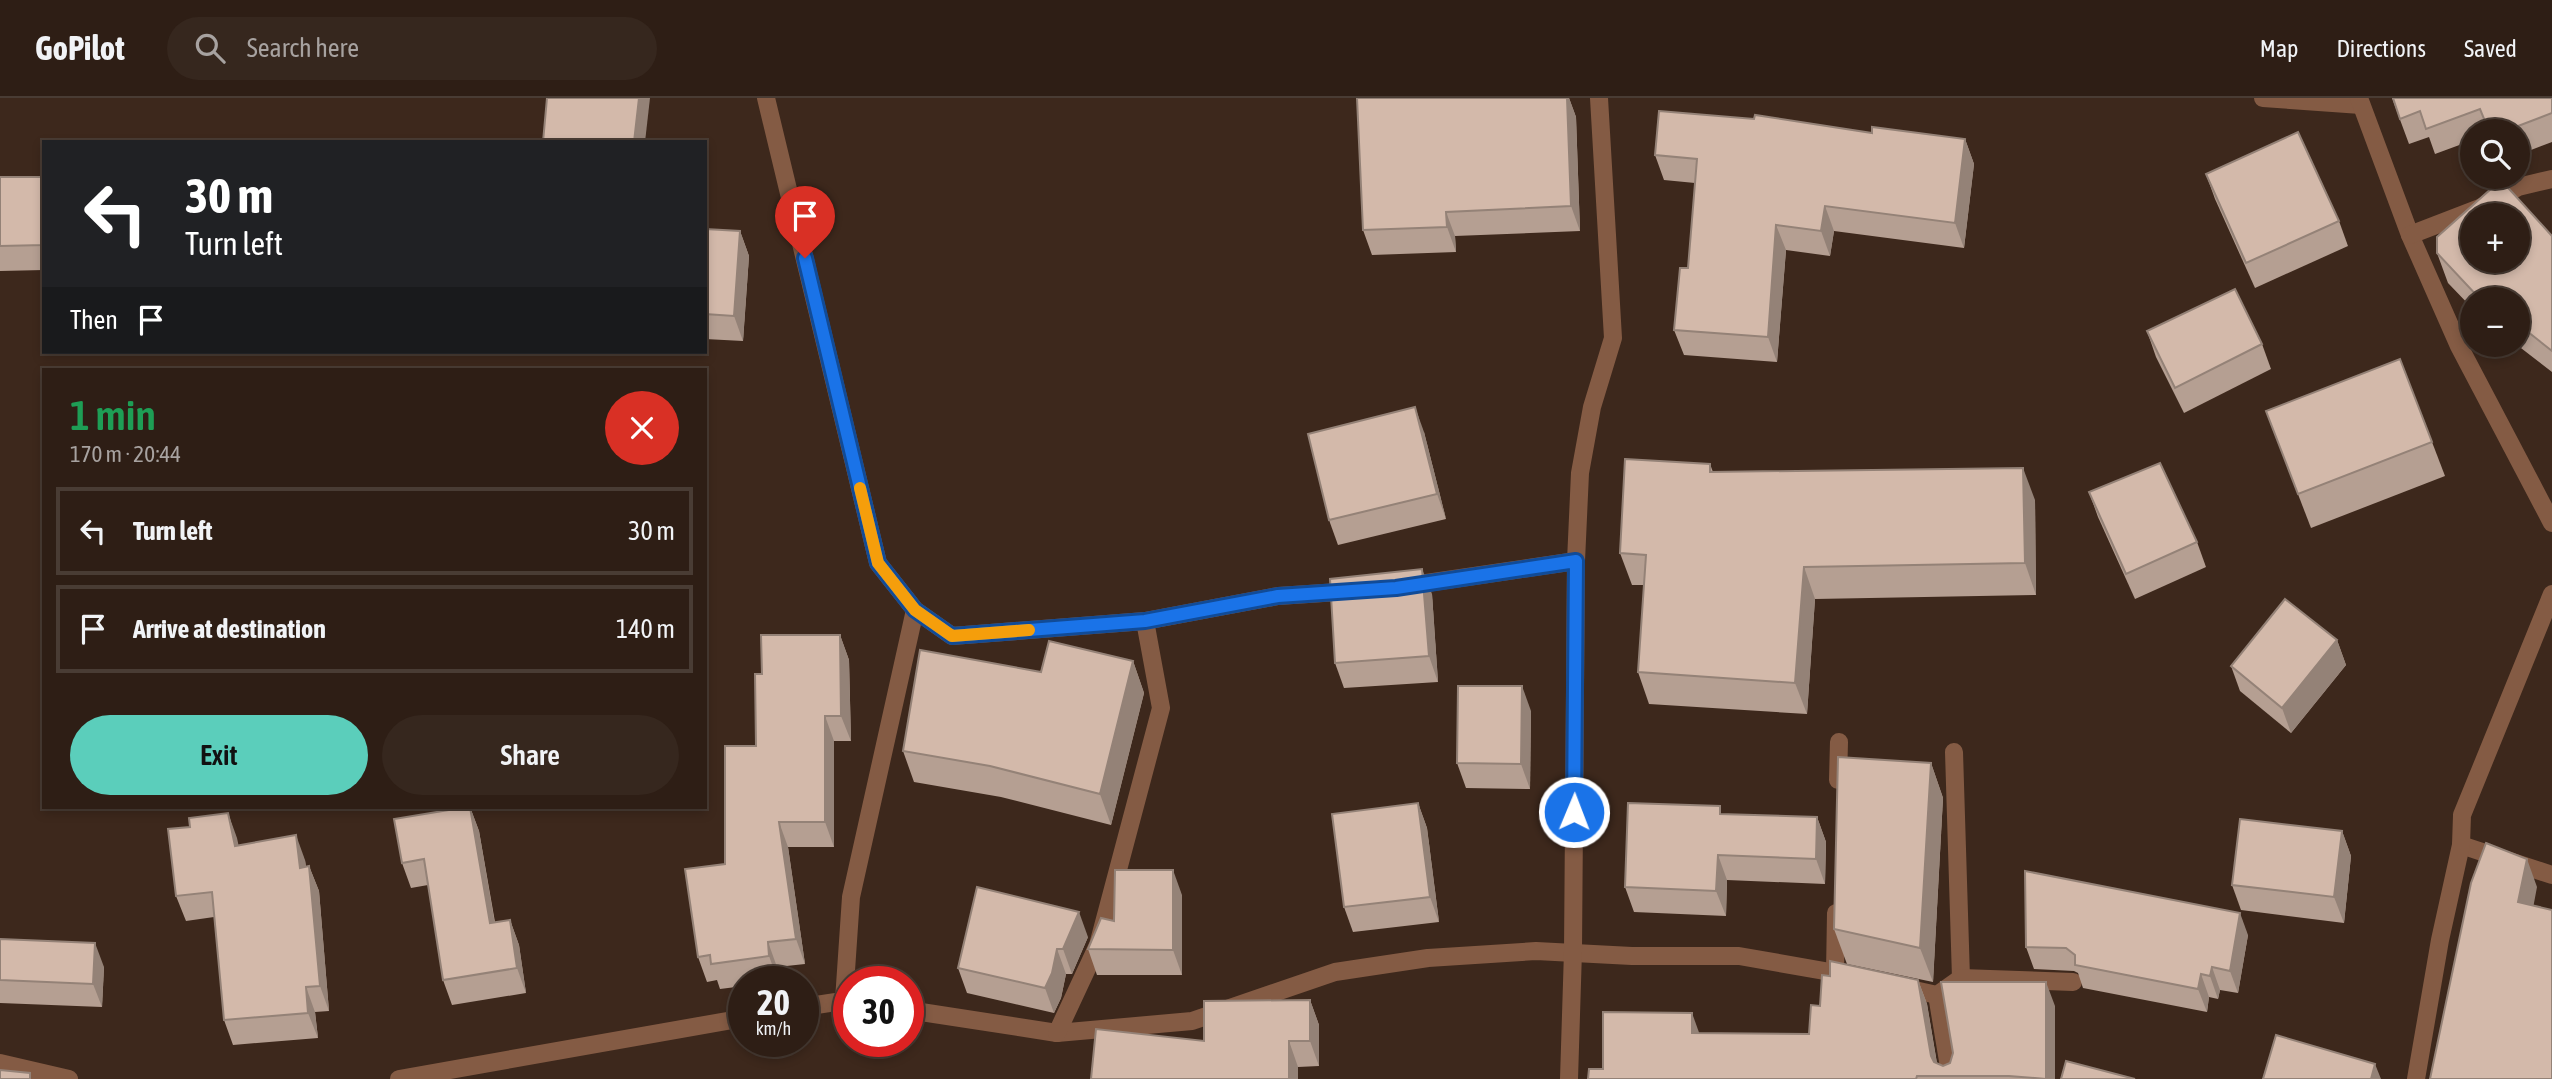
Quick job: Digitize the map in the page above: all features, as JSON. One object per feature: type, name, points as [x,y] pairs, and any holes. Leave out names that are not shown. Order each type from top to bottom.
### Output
[{"type":"street","points":[[766,98],[878,563],[915,610],[952,636],[1145,621],[1278,596],[1376,589],[1576,561]]},
{"type":"street","points":[[1569,1079],[1573,951],[1576,561],[1580,473],[1592,407],[1613,338],[1599,98]]},
{"type":"street","points":[[2263,98],[2360,102],[2410,235],[2459,346],[2552,523]]},
{"type":"street","points":[[2410,235],[2480,208],[2518,187],[2552,179]]},
{"type":"street","points":[[2416,1079],[2440,940],[2461,845],[2462,815],[2552,594]]},
{"type":"street","points":[[848,966],[851,897],[915,610]]},
{"type":"street","points":[[1057,1033],[1098,945],[1161,708],[1145,621]]},
{"type":"street","points":[[1838,797],[1839,743]]},
{"type":"street","points":[[1954,752],[1961,978]]},
{"type":"street","points":[[2461,845],[2552,875]]},
{"type":"street","points":[[1835,973],[1836,891]]},
{"type":"street","points":[[924,1012],[1057,1033],[1192,1021],[1335,972],[1428,958],[1536,951],[1632,956],[1739,956],[1937,995],[1961,978],[2073,982]]},
{"type":"street","points":[[1937,995],[1951,1079]]},
{"type":"street","points":[[399,1079],[728,1021]]},
{"type":"street","points":[[0,1063],[69,1079]]},
{"type":"building","points":[[547,98],[639,98],[634,140],[543,140]]},
{"type":"building","points":[[1357,98],[1567,98],[1571,206],[1446,212],[1447,227],[1363,230]]},
{"type":"building","points":[[2393,98],[2552,98],[2552,113],[2530,121],[2530,119],[2484,119],[2480,109],[2426,129],[2420,111],[2400,119]]},
{"type":"building","points":[[1659,111],[1754,119],[1755,115],[1872,133],[1872,127],[1965,139],[1955,223],[1825,206],[1821,231],[1776,225],[1768,337],[1674,330],[1680,268],[1688,268],[1697,159],[1655,155]]},
{"type":"building","points":[[2298,132],[2339,221],[2246,263],[2206,174]]},
{"type":"building","points":[[0,177],[42,177],[42,245],[0,246]]},
{"type":"building","points":[[2491,189],[2509,189],[2522,203],[2475,203]]},
{"type":"building","points":[[2530,212],[2552,236],[2552,351],[2530,334],[2530,287],[2469,287],[2437,253],[2437,237],[2460,217],[2460,273],[2530,273]]},
{"type":"building","points":[[707,229],[740,231],[734,316],[707,314]]},
{"type":"building","points":[[2235,289],[2262,344],[2175,388],[2147,331]]},
{"type":"building","points":[[2400,359],[2432,442],[2298,494],[2266,411]]},
{"type":"building","points":[[1415,407],[1437,494],[1329,520],[1308,434]]},
{"type":"building","points":[[1625,459],[1710,464],[1710,472],[2023,468],[2025,563],[1804,567],[1795,683],[1638,672],[1646,555],[1620,553]]},
{"type":"building","points":[[2160,463],[2197,542],[2126,574],[2089,492]]},
{"type":"building","points":[[1422,569],[1429,656],[1335,663],[1330,579]]},
{"type":"building","points":[[2285,599],[2337,640],[2282,708],[2231,666]]},
{"type":"building","points":[[761,635],[840,635],[841,716],[825,716],[825,822],[779,822],[796,939],[768,942],[769,956],[711,964],[710,955],[698,957],[685,869],[725,864],[725,746],[756,746],[755,674],[762,674]]},
{"type":"building","points":[[1049,641],[1133,661],[1100,794],[990,766],[903,751],[920,650],[1041,672]]},
{"type":"building","points":[[1458,686],[1522,686],[1521,764],[1457,763]]},
{"type":"building","points":[[1838,757],[1931,763],[1920,948],[1834,929]]},
{"type":"building","points":[[1418,803],[1430,897],[1344,907],[1332,814]]},
{"type":"building","points":[[1628,803],[1720,806],[1720,814],[1817,817],[1816,859],[1718,855],[1716,891],[1625,887]]},
{"type":"building","points":[[470,809],[490,923],[510,920],[517,968],[443,980],[424,859],[402,863],[394,819]]},
{"type":"building","points":[[228,813],[235,846],[296,835],[300,868],[309,866],[320,986],[306,987],[308,1013],[224,1020],[212,892],[176,896],[168,829],[190,827],[189,818]]},
{"type":"building","points":[[2240,819],[2342,831],[2334,897],[2232,885]]},
{"type":"building","points":[[2486,843],[2527,859],[2518,902],[2552,910],[2552,1079],[2430,1079],[2471,883]]},
{"type":"building","points":[[1115,870],[1173,870],[1173,950],[1088,949],[1101,918],[1114,921]]},
{"type":"building","points":[[2025,871],[2240,913],[2230,971],[2212,967],[2210,976],[2201,974],[2198,989],[2075,965],[2075,955],[2066,948],[2026,947]]},
{"type":"building","points":[[977,887],[1079,912],[1063,949],[1057,949],[1052,973],[1045,988],[958,968]]},
{"type":"building","points":[[0,939],[95,943],[93,984],[0,980]]},
{"type":"building","points":[[1830,961],[1918,980],[1931,1056],[1934,1062],[1943,1066],[1950,1063],[1953,1053],[1941,982],[2046,982],[2046,1079],[2009,1076],[1917,1076],[1916,1079],[1588,1079],[1589,1069],[1603,1069],[1603,1012],[1692,1013],[1692,1033],[1809,1034],[1811,1005],[1820,1006],[1822,975],[1830,976]]},
{"type":"building","points":[[1310,1000],[1310,1041],[1289,1041],[1289,1079],[1091,1079],[1096,1029],[1204,1041],[1204,1001]]},
{"type":"building","points":[[2276,1035],[2375,1064],[2371,1079],[2263,1079]]},
{"type":"building","points":[[2066,1061],[2135,1079],[2061,1079]]},
{"type":"building","points":[[0,1070],[30,1073],[30,1079],[0,1079]]},
{"type":"slow traffic","points":[[860,488],[878,563],[915,610],[952,636],[1029,630]]},
{"type":"route","points":[[805,258],[878,563],[915,610],[952,636],[1145,621],[1278,596],[1396,588],[1576,561],[1574,812]]}]
